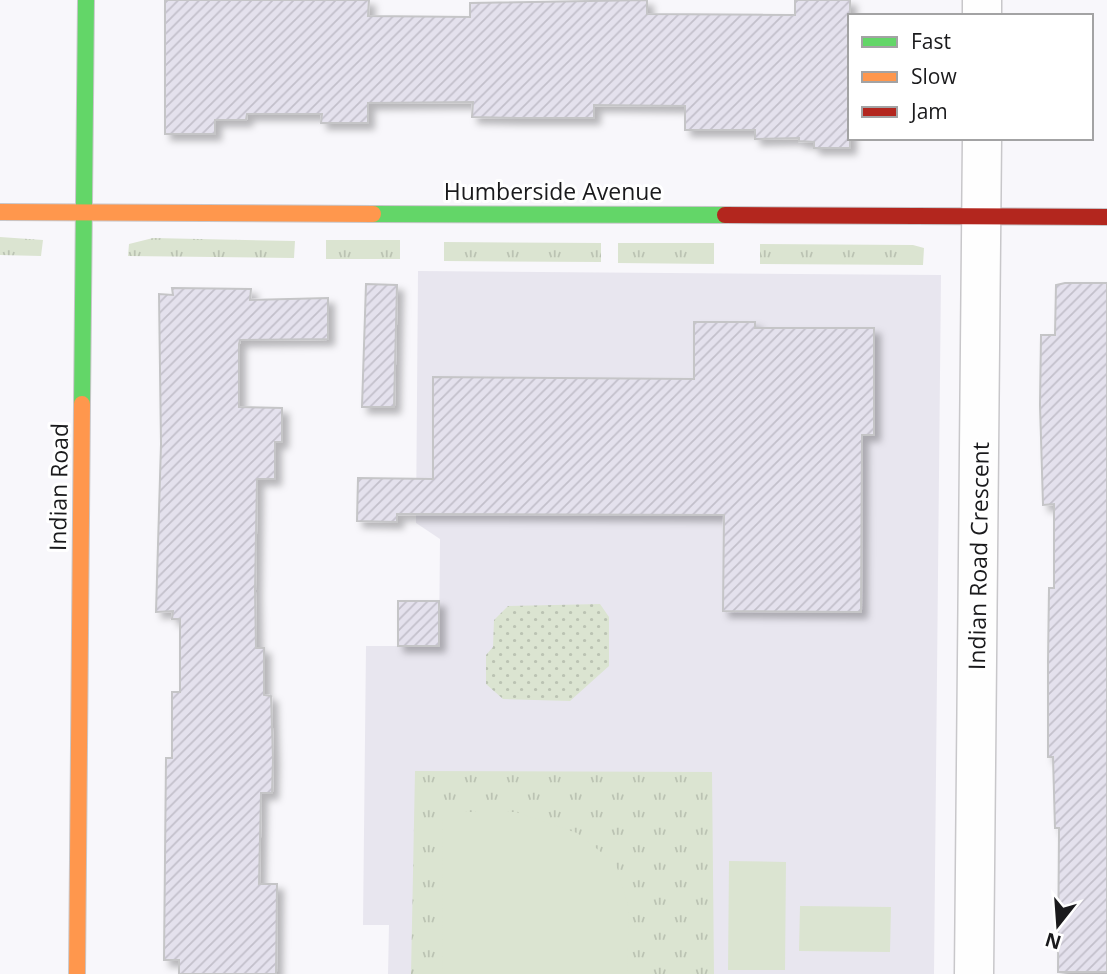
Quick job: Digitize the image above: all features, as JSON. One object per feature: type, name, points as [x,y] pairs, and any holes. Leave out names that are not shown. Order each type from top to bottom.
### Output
[{"type":"street","name":"Indian Road","points":[[77,974],[86,0]]},
{"type":"street","name":"Indian Road Crescent","points":[[974,974],[982,140]]},
{"type":"street","name":"Humberside Avenue","points":[[0,212],[85,215],[1107,217]]},
{"type":"shaded area","points":[[418,271],[941,275],[934,974],[388,974],[389,925],[363,925],[366,646],[439,646],[440,539],[416,523]]},
{"type":"green space","points":[[0,237],[43,240],[41,256],[0,255]]},
{"type":"green space","points":[[153,238],[295,241],[294,258],[128,256],[129,244]]},
{"type":"green space","points":[[326,240],[400,240],[400,259],[326,259]]},
{"type":"green space","points":[[444,242],[601,243],[601,262],[444,261]]},
{"type":"green space","points":[[618,243],[714,243],[714,264],[618,263]]},
{"type":"green space","points":[[760,244],[913,245],[924,248],[923,265],[760,264]]},
{"type":"green space","points":[[600,604],[609,617],[609,666],[570,701],[503,699],[486,684],[486,655],[493,647],[494,620],[508,606]]},
{"type":"green space","points":[[415,771],[712,772],[714,974],[411,974]]},
{"type":"green space","points":[[443,812],[516,812],[577,833],[616,864],[629,909],[627,974],[442,974]]},
{"type":"green space","points":[[729,861],[786,862],[785,970],[728,970]]},
{"type":"green space","points":[[800,906],[891,907],[890,952],[799,951]]},
{"type":"building","points":[[165,0],[369,0],[368,16],[470,17],[470,3],[647,0],[647,14],[795,15],[795,0],[850,0],[850,148],[814,148],[814,142],[799,141],[799,138],[755,139],[755,130],[685,130],[685,106],[594,105],[594,118],[517,118],[472,117],[473,102],[368,103],[368,123],[321,123],[322,114],[247,114],[246,120],[215,120],[215,134],[165,134]]},
{"type":"building","points":[[1107,283],[1107,972],[1058,972],[1059,828],[1055,828],[1053,757],[1048,757],[1049,588],[1054,588],[1054,504],[1043,505],[1040,405],[1041,335],[1055,335],[1056,285]]},
{"type":"building","points":[[366,284],[397,285],[394,407],[362,407]]},
{"type":"building","points":[[172,288],[251,289],[250,300],[328,298],[328,339],[240,340],[239,344],[239,407],[282,408],[282,442],[275,442],[275,479],[257,479],[255,591],[256,648],[264,648],[264,695],[271,696],[273,759],[272,793],[261,793],[259,884],[277,884],[276,974],[179,974],[179,960],[164,960],[166,758],[172,758],[172,692],[180,692],[180,619],[172,619],[173,611],[156,612],[161,444],[159,294],[173,295]]},
{"type":"building","points":[[694,322],[755,322],[755,328],[874,328],[874,435],[862,435],[861,612],[723,611],[724,515],[397,514],[397,522],[357,521],[358,478],[433,479],[433,377],[694,379]]},
{"type":"building","points":[[398,601],[439,601],[439,646],[398,646]]},
{"type":"traffic: fast","points":[[82,404],[86,0]]},
{"type":"traffic: fast","points":[[373,214],[725,215]]},
{"type":"traffic: slow","points":[[0,212],[373,214]]},
{"type":"traffic: slow","points":[[77,974],[82,404]]},
{"type":"traffic: jam","points":[[725,215],[1107,217]]}]
